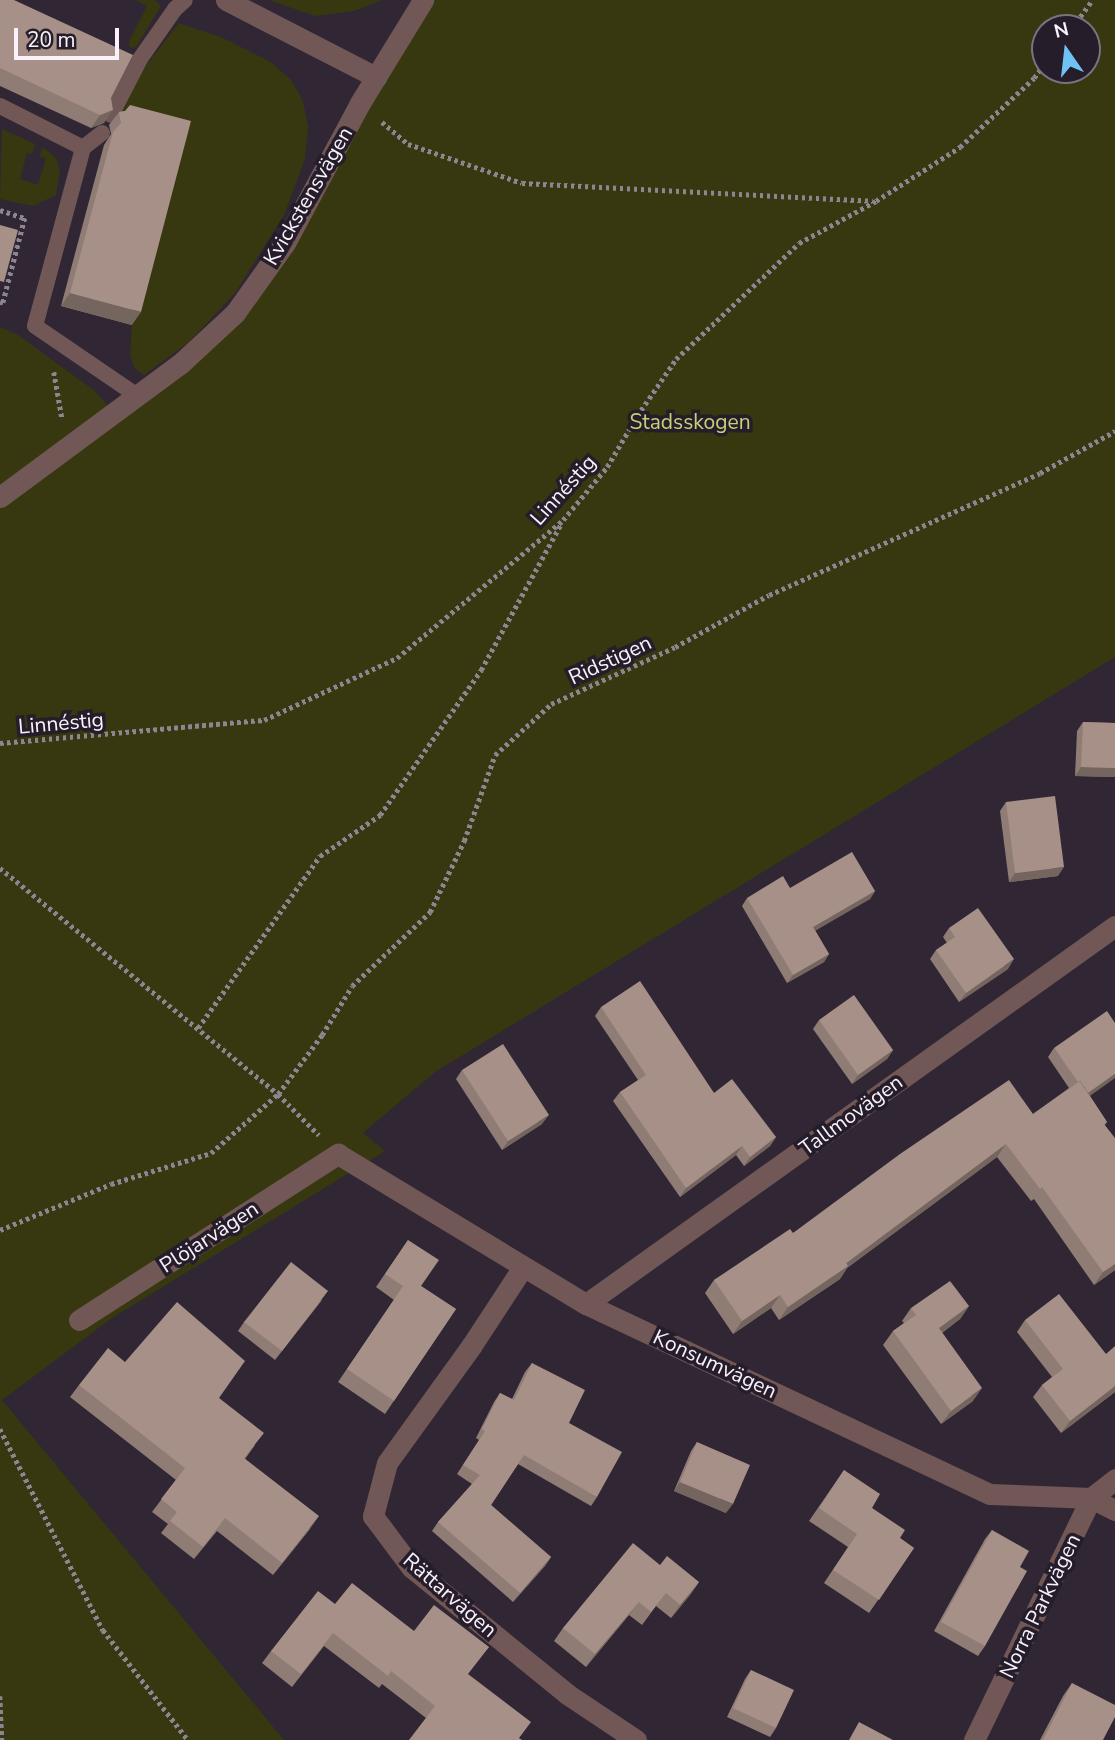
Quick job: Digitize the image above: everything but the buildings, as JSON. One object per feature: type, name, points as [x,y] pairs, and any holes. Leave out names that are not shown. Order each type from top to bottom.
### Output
[{"type":"street","points":[[226,0],[376,77]]},
{"type":"street","name":"Kvickstensvägen","points":[[0,497],[180,364],[235,313],[285,243],[360,103],[423,0]]},
{"type":"street","name":"Tallmovägen","points":[[586,1304],[1115,926]]},
{"type":"street","name":"Konsumvägen","points":[[338,1154],[586,1304],[990,1494],[1091,1499],[1115,1510]]},
{"type":"street","name":"Plöjarvägen","points":[[79,1320],[338,1154]]},
{"type":"street","name":"Rättarvägen","points":[[523,1267],[472,1345],[387,1463],[373,1516],[411,1567],[567,1694],[636,1740]]},
{"type":"street","name":"Norra Parkvägen","points":[[975,1740],[1091,1499],[1115,1479]]},
{"type":"lane","points":[[111,115],[140,59],[185,0]]},
{"type":"lane","points":[[0,106],[83,148]]},
{"type":"lane","points":[[103,133],[83,148],[35,326],[136,395]]},
{"type":"path","name":"Linnéstig","points":[[0,743],[264,720],[397,658],[563,520],[607,467],[637,416],[676,359],[799,243],[876,201],[960,146],[1031,81]]},
{"type":"path","points":[[360,103],[408,144],[522,183],[876,201]]},
{"type":"path","points":[[0,210],[25,218],[3,303],[0,302]]},
{"type":"path","points":[[49,335],[66,447]]},
{"type":"path","name":"Ridstigen","points":[[0,1230],[111,1184],[211,1153],[278,1094],[322,1035],[352,986],[430,912],[464,841],[495,755],[551,704],[675,647],[769,595],[1040,473],[1115,431]]},
{"type":"path","points":[[198,1028],[320,856],[380,815],[481,670],[563,520]]},
{"type":"path","points":[[0,869],[278,1094],[338,1154]]},
{"type":"path","points":[[0,1429],[103,1630],[188,1740]]},
{"type":"path","points":[[0,1696],[2,1740]]},
{"type":"green space","points":[[136,0],[155,0],[161,6],[136,47],[130,48],[129,41],[147,6]]},
{"type":"green space","points":[[269,0],[382,0],[354,11],[315,16]]},
{"type":"green space","name":"Stadsskogen","points":[[423,0],[1115,0],[1115,657],[435,1072],[363,1133],[385,1151],[112,1318],[2,1400],[284,1740],[0,1740],[0,327],[18,335],[95,391],[113,412],[235,313]]},
{"type":"green space","points":[[179,23],[223,38],[271,62],[291,80],[303,101],[308,126],[305,159],[284,215],[235,293],[189,342],[144,375],[135,368],[130,356],[132,325],[182,134],[115,116],[141,72]]},
{"type":"green space","points":[[2,129],[35,144],[32,154],[27,153],[20,179],[38,185],[46,159],[39,156],[43,147],[56,158],[60,171],[56,195],[33,206],[0,199]]}]
